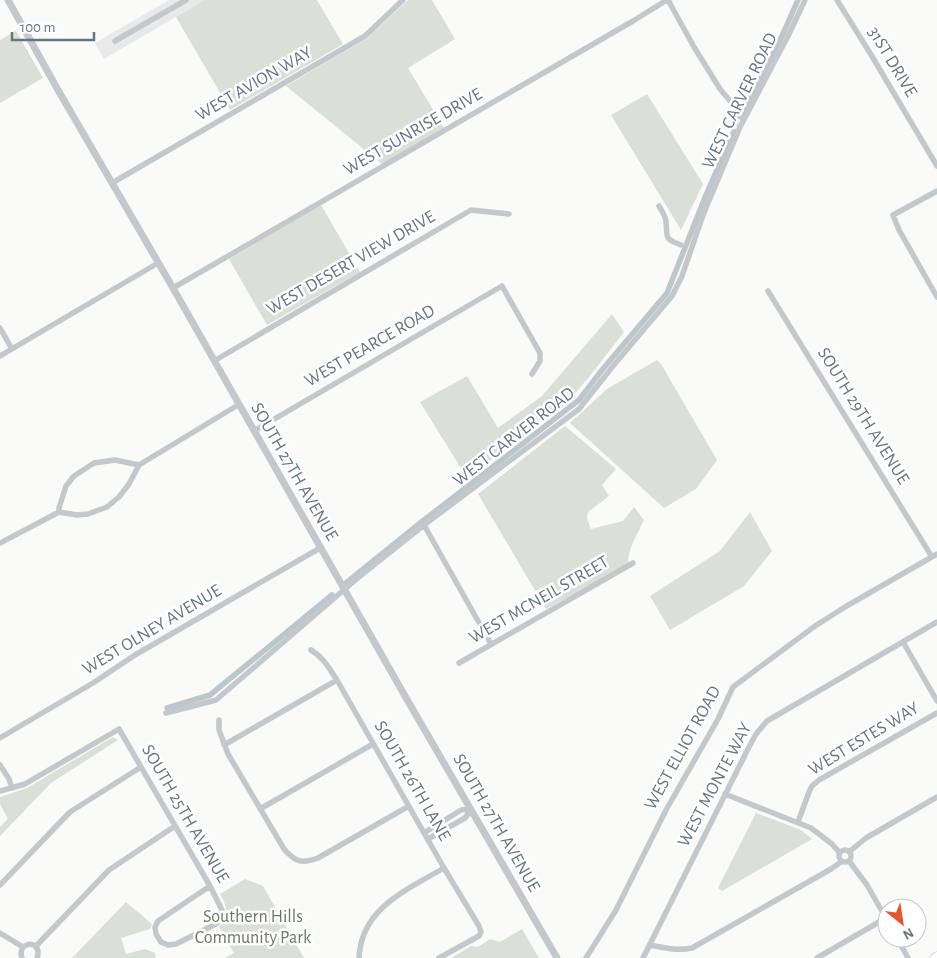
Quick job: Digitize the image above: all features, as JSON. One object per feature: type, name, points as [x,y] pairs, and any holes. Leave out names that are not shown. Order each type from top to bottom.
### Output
[{"type":"street","name":"SOUTH 27TH AVENUE","points":[[8,0],[404,696],[557,958]]},
{"type":"street","points":[[116,41],[186,0]]},
{"type":"street","name":"WEST AVION WAY","points":[[112,182],[365,36],[403,0]]},
{"type":"street","points":[[667,0],[720,89],[736,108],[737,117],[735,124]]},
{"type":"street","name":"WEST SUNRISE DRIVE","points":[[173,288],[667,0]]},
{"type":"street","name":"WEST CARVER ROAD","points":[[166,713],[216,700],[344,590],[424,525],[579,409],[672,296],[682,276],[703,215],[740,127],[788,36],[804,0]]},
{"type":"street","name":"31ST DRIVE","points":[[837,0],[937,166]]},
{"type":"street","points":[[937,190],[893,215],[899,230],[937,297]]},
{"type":"street","points":[[659,206],[666,221],[667,237],[671,241],[681,244]]},
{"type":"street","name":"WEST DESERT VIEW DRIVE","points":[[214,360],[471,210],[510,214]]},
{"type":"street","points":[[0,356],[158,263]]},
{"type":"street","name":"WEST PEARCE ROAD","points":[[254,431],[502,286],[540,353],[540,361],[532,374]]},
{"type":"street","name":"SOUTH 29TH AVENUE","points":[[768,291],[935,555]]},
{"type":"street","points":[[0,328],[12,349]]},
{"type":"street","points":[[0,544],[59,512],[77,515],[88,514],[107,508],[129,484],[139,465],[238,405]]},
{"type":"street","points":[[59,512],[66,486],[74,476],[94,463],[115,460],[139,465]]},
{"type":"street","points":[[424,525],[491,644]]},
{"type":"street","name":"WEST OLNEY AVENUE","points":[[0,738],[93,683],[135,655],[320,548]]},
{"type":"street","name":"WEST ELLIOT ROAD","points":[[586,958],[616,910],[666,810],[718,719],[733,687],[816,626],[935,555]]},
{"type":"street","name":"WEST MCNEIL STREET","points":[[459,662],[633,563]]},
{"type":"street","name":"WEST MONTE WAY","points":[[643,958],[756,734],[767,722],[937,622]]},
{"type":"street","points":[[903,642],[937,701]]},
{"type":"street","name":"SOUTH 26TH LANE","points":[[311,650],[325,662],[337,680],[479,926],[481,932],[479,936],[439,958]]},
{"type":"street","points":[[224,745],[337,680]]},
{"type":"street","name":"WEST ESTES WAY","points":[[798,822],[812,786],[819,780],[937,713]]},
{"type":"street","points":[[219,720],[219,730],[224,745],[260,809],[284,849],[290,856],[299,861],[309,861],[318,858],[409,806]]},
{"type":"street","name":"SOUTH 25TH AVENUE","points":[[12,788],[25,784],[119,729],[210,886],[221,907],[222,916],[216,924],[176,944],[164,944],[158,938],[155,930],[158,921],[210,886]]},
{"type":"street","points":[[260,809],[373,744]]},
{"type":"street","points":[[0,765],[9,779],[12,788],[0,791]]},
{"type":"street","points":[[0,885],[70,812],[141,767]]},
{"type":"street","points":[[725,794],[811,828],[840,852]]},
{"type":"street","points":[[849,852],[866,838],[937,797]]},
{"type":"street","points":[[424,833],[461,810],[471,809]]},
{"type":"street","points":[[428,839],[465,818],[471,809]]},
{"type":"street","points":[[36,946],[109,870],[175,826]]},
{"type":"street","points":[[840,852],[845,850],[849,852]]},
{"type":"street","points":[[840,852],[838,856],[841,862]]},
{"type":"street","points":[[849,852],[851,858],[849,861]]},
{"type":"street","points":[[650,945],[672,950],[692,948],[841,862],[849,861]]},
{"type":"street","points":[[849,861],[867,885],[877,903]]},
{"type":"street","points":[[358,958],[360,944],[369,923],[380,908],[396,896],[444,868]]},
{"type":"street","points":[[817,958],[877,924]]},
{"type":"street","points":[[0,933],[23,947]]},
{"type":"street","points":[[22,958],[21,951],[23,947],[30,944],[36,946]]},
{"type":"street","points":[[36,946],[37,958]]},
{"type":"shaded area","points":[[169,0],[205,0],[104,59],[95,43]]},
{"type":"green space","points":[[205,0],[317,0],[343,44],[230,110],[176,17]]},
{"type":"green space","points":[[408,0],[432,0],[455,39],[408,68],[444,128],[382,164],[286,86],[366,39]]},
{"type":"green space","points":[[16,31],[43,78],[0,103],[0,40]]},
{"type":"green space","points":[[647,94],[703,184],[681,230],[611,115]]},
{"type":"green space","points":[[321,205],[360,272],[267,325],[229,259]]},
{"type":"green space","points":[[612,314],[624,332],[572,397],[467,478],[420,402],[467,376],[498,428],[542,396]]},
{"type":"green space","points":[[657,360],[717,460],[696,489],[664,508],[570,423],[607,389]]},
{"type":"green space","points":[[565,426],[616,469],[602,485],[609,496],[588,512],[587,518],[591,529],[623,521],[634,507],[644,520],[631,547],[628,564],[546,609],[478,494]]},
{"type":"green space","points":[[750,512],[772,551],[744,586],[670,630],[650,596],[720,551]]},
{"type":"green space","points":[[113,737],[118,740],[51,783],[0,836],[0,827],[8,819],[0,804],[0,797],[27,788]]},
{"type":"green space","points":[[756,813],[801,830],[812,839],[722,891],[718,888]]},
{"type":"green space","name":"Southern Hills Community Park","points":[[245,879],[263,886],[304,958],[225,958],[234,953],[219,927],[226,915],[220,894]]},
{"type":"green space","name":"Southern Hills Community Park","points":[[126,902],[152,924],[150,929],[121,938],[126,954],[145,949],[155,953],[156,958],[72,958]]},
{"type":"green space","points":[[522,929],[539,958],[451,958],[471,946],[478,947],[490,939],[500,942]]},
{"type":"waterway","points":[[741,117],[798,0]]},
{"type":"waterway","points":[[346,583],[579,400],[667,293],[734,131]]},
{"type":"waterway","points":[[167,708],[210,695],[332,595]]}]
